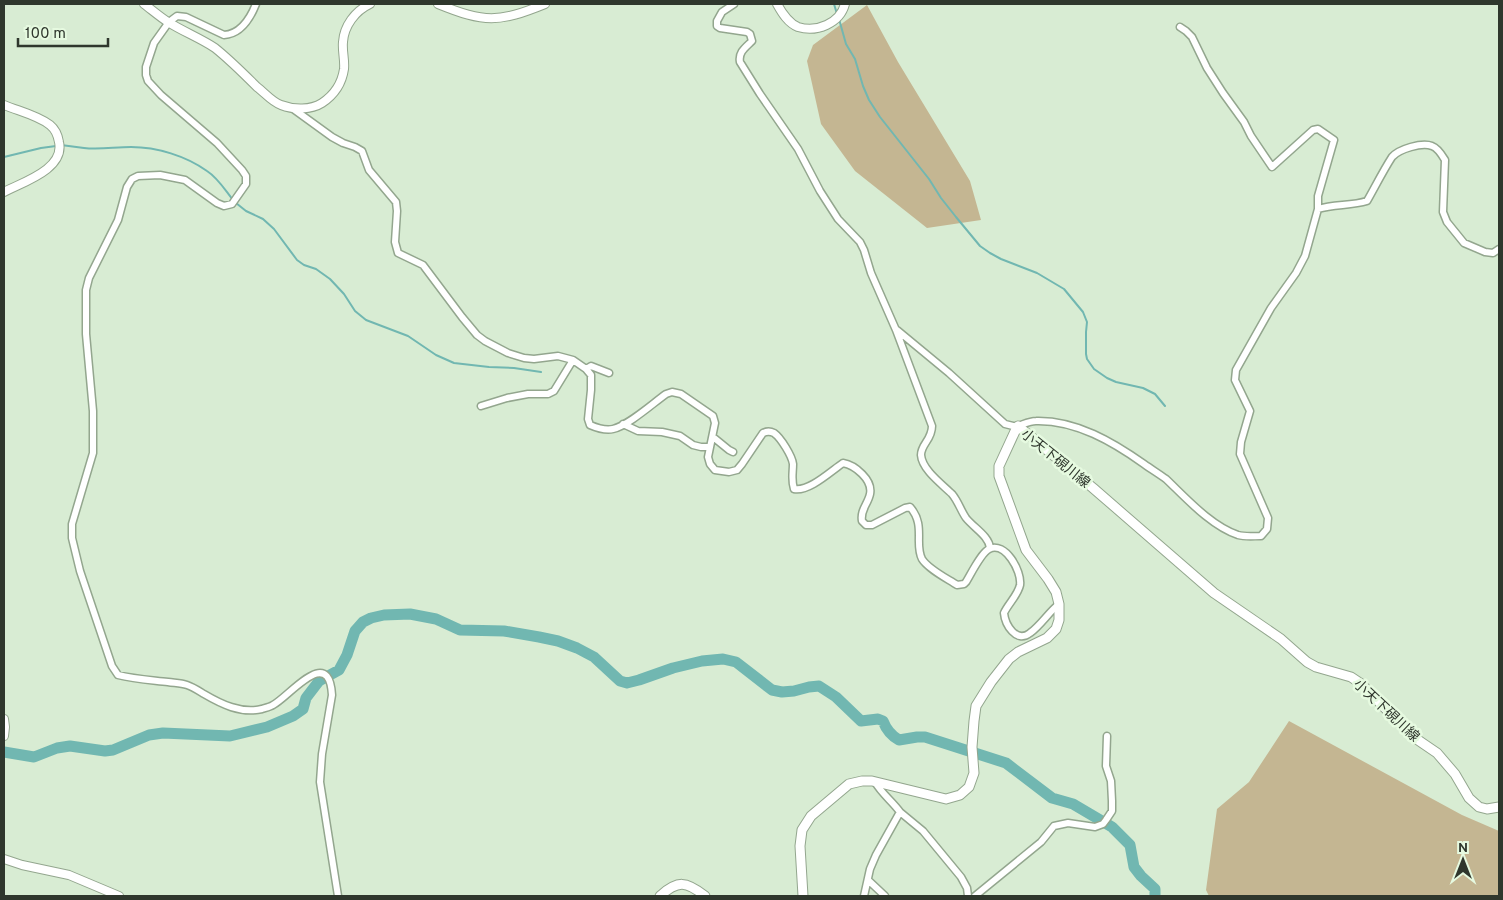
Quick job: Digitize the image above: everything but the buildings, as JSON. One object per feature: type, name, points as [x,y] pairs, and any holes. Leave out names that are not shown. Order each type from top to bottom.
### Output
[{"type":"main road","name":"小天下硯川線","points":[[803,896],[800,846],[802,830],[810,816],[849,784],[862,781],[876,782],[946,799],[960,795],[969,787],[974,773],[973,751],[976,706],[991,682],[1009,659],[1018,652],[1047,638],[1056,629],[1059,620],[1059,604],[1056,592],[1026,550],[999,476],[999,466],[1017,427],[1093,488],[1214,593],[1274,634],[1307,662],[1316,667],[1351,677],[1360,683],[1415,738],[1436,753],[1455,774],[1469,798],[1479,806],[1487,809],[1499,807]]},
{"type":"main road","points":[[660,896],[671,887],[681,884],[693,887],[705,896]]},
{"type":"street","points":[[144,4],[169,22],[211,46],[270,98],[281,105],[292,108],[318,106],[336,90],[342,78],[344,67],[343,41],[345,31],[349,22],[357,13],[370,4]]},
{"type":"street","points":[[256,4],[250,17],[240,29],[230,35],[224,35],[186,17],[177,16],[169,22],[154,43],[148,57],[146,67],[148,81],[161,95],[224,150],[246,176],[246,184],[232,204],[224,206],[185,180],[160,175],[138,176],[132,179],[127,187],[118,220],[93,271],[86,290],[86,334],[93,411],[93,453],[72,524],[73,545],[112,666],[118,675],[187,685],[230,708],[260,709],[274,705],[313,674],[318,672],[326,677],[332,686],[332,695],[321,762],[320,782],[338,896]]},
{"type":"street","points":[[438,4],[466,15],[483,18],[514,16],[545,4]]},
{"type":"street","points":[[734,4],[722,12],[716,21],[717,26],[750,34],[752,41],[740,53],[740,62],[798,149],[824,198],[838,218],[860,242],[932,426],[930,439],[923,447],[921,453],[922,460],[935,479],[953,495],[966,518],[989,543],[990,548]]},
{"type":"street","points":[[777,4],[787,19],[797,26],[811,29],[826,26],[837,19],[845,4]]},
{"type":"street","points":[[896,330],[950,373],[1005,424],[1017,427],[1034,421],[1055,422],[1100,436],[1164,478],[1182,495],[1223,527],[1238,535],[1261,536],[1267,529],[1268,518],[1240,454],[1241,442],[1250,411],[1235,380],[1236,370],[1271,308],[1296,273],[1305,256],[1318,209],[1318,196],[1334,140],[1318,129],[1312,130],[1272,167],[1207,68],[1192,37],[1180,27]]},
{"type":"street","points":[[4,106],[52,126],[60,144],[59,156],[52,166],[4,192]]},
{"type":"street","points":[[292,108],[332,137],[362,151],[369,170],[396,202],[394,242],[398,253],[423,265],[477,335],[508,352],[524,358],[534,359],[558,356],[573,360],[586,369],[590,375],[591,390],[588,419],[590,425],[599,429],[612,429],[623,424],[666,394],[672,392],[681,394],[712,416],[716,423],[708,457],[710,464],[715,470],[729,472],[736,470],[763,432],[767,431],[775,434],[788,450],[793,462],[792,483],[794,488],[799,490],[811,486],[843,463],[853,466],[865,477],[870,488],[870,495],[861,514],[862,521],[866,525],[872,525],[905,508],[910,508],[916,515],[922,560],[957,585],[966,582],[985,552],[990,548],[1000,549],[1005,553],[1015,563],[1019,572],[1020,586],[1004,613],[1011,631],[1016,634],[1023,636],[1030,633],[1059,604]]},
{"type":"street","points":[[1318,209],[1360,204],[1367,201],[1394,155],[1418,145],[1433,146],[1441,153],[1445,160],[1443,212],[1448,222],[1464,243],[1485,252],[1494,253],[1499,249]]},
{"type":"street","points":[[481,406],[528,394],[548,394],[554,390],[573,360]]},
{"type":"street","points":[[586,369],[591,366],[609,373]]},
{"type":"street","points":[[623,424],[638,431],[662,432],[680,436],[701,447],[710,447]]},
{"type":"street","points":[[712,437],[733,452]]},
{"type":"street","points":[[4,719],[4,736]]},
{"type":"street","points":[[975,896],[1041,842],[1054,826],[1068,823],[1096,827],[1104,822],[1112,811],[1111,781],[1106,766],[1107,736]]},
{"type":"street","points":[[876,782],[881,792],[900,812],[923,831],[961,876],[967,888],[968,896]]},
{"type":"street","points":[[864,896],[870,869],[876,855],[900,812]]},
{"type":"street","points":[[4,859],[22,865],[69,875],[119,896]]},
{"type":"street","points":[[868,880],[885,896]]},
{"type":"shaded area","points":[[867,5],[898,62],[970,181],[981,220],[927,228],[855,171],[821,124],[807,61],[813,45]]},
{"type":"shaded area","points":[[1289,721],[1462,815],[1499,831],[1499,896],[1209,896],[1206,890],[1217,809],[1249,782]]},
{"type":"waterway","points":[[834,4],[837,14]]},
{"type":"waterway","points":[[839,19],[846,44],[855,59],[869,100],[880,117],[929,179],[941,198],[980,246],[1001,259],[1037,273],[1064,289],[1083,312],[1087,322],[1086,354],[1094,369],[1116,382],[1143,388],[1155,394],[1165,406]]},
{"type":"waterway","points":[[61,145],[90,149],[141,147],[171,153],[190,161],[211,174],[233,200]]},
{"type":"waterway","points":[[4,157],[56,146]]},
{"type":"waterway","points":[[236,203],[246,211],[263,219],[274,229],[297,260],[304,265],[316,269],[330,279],[344,294],[355,311],[366,320],[408,336],[436,355],[454,363],[541,372]]},
{"type":"waterway","points":[[4,752],[34,757],[57,748],[70,746],[105,751],[113,750],[149,735],[163,733],[230,736],[267,727],[293,716],[303,709],[306,698],[319,681],[339,670],[347,655],[355,631],[363,622],[384,615],[410,614],[436,619],[460,630],[504,631],[558,641],[594,657],[620,681],[627,683],[673,668],[702,661],[723,659],[736,662],[772,690],[782,692],[794,691],[819,686],[836,697],[861,721],[878,719],[883,721],[890,732],[899,740],[925,737],[1006,763],[1052,798],[1073,804],[1112,827],[1130,845],[1134,867],[1155,889],[1155,896]]}]
